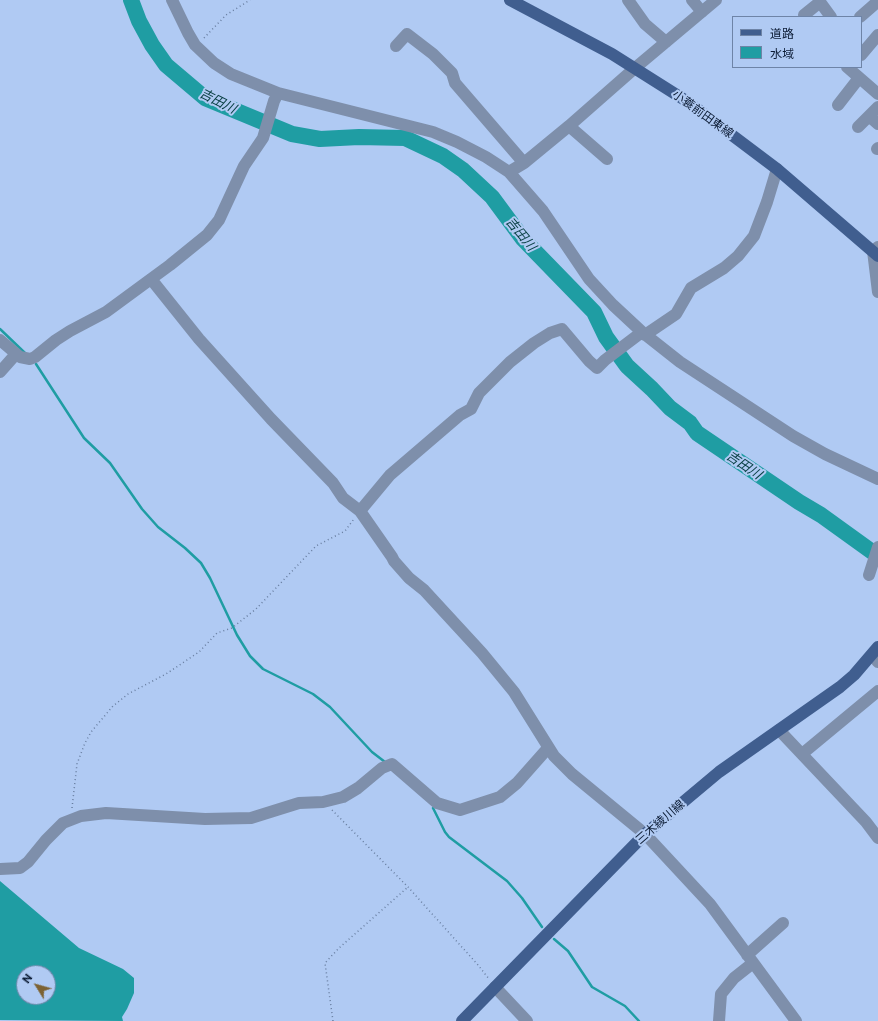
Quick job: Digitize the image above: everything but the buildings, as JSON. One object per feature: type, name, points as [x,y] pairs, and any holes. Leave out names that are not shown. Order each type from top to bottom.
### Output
[{"type":"main road","name":"小蓑前田東線","points":[[510,0],[635,68],[688,102],[777,169],[876,251]]},
{"type":"main road","name":"三木綾川線","points":[[462,1021],[644,834],[720,772],[840,687],[876,655]]},
{"type":"street","points":[[172,0],[188,33],[196,45],[214,63],[231,74],[276,97],[433,132],[469,148],[509,172],[543,211],[589,279],[613,305],[643,333],[680,362],[793,436],[825,454],[878,479]]},
{"type":"street","points":[[628,0],[645,24],[666,42]]},
{"type":"street","points":[[692,0],[702,12]]},
{"type":"street","points":[[509,172],[524,163],[569,126],[716,0]]},
{"type":"street","points":[[804,15],[820,2],[830,16]]},
{"type":"street","points":[[861,16],[876,3]]},
{"type":"street","points":[[396,46],[407,34],[434,54],[452,73],[455,83],[524,163]]},
{"type":"street","points":[[862,54],[878,35]]},
{"type":"street","points":[[848,68],[878,94]]},
{"type":"street","points":[[838,105],[859,78]]},
{"type":"street","points":[[0,340],[20,357],[26,359],[35,357],[56,340],[83,323],[106,312],[151,280],[199,242],[219,220],[244,166],[263,138],[276,97]]},
{"type":"street","points":[[858,127],[878,107]]},
{"type":"street","points":[[869,116],[878,124]]},
{"type":"street","points":[[569,126],[607,159]]},
{"type":"street","points":[[360,511],[390,475],[460,415],[471,409],[479,393],[510,362],[534,343],[550,333],[562,329],[589,361],[598,368],[605,360],[630,341],[676,314],[691,288],[724,268],[738,256],[754,236],[767,202],[777,169]]},
{"type":"street","points":[[876,251],[878,292]]},
{"type":"street","points":[[151,280],[199,339],[271,419],[333,483],[343,498],[360,511],[394,561],[409,578],[424,590],[482,653],[514,692],[554,756],[572,774],[644,834],[710,904],[796,1021]]},
{"type":"street","points":[[0,372],[16,354]]},
{"type":"street","points":[[870,571],[878,547]]},
{"type":"street","points":[[802,754],[878,691]]},
{"type":"street","points":[[779,730],[866,822],[878,838]]},
{"type":"street","points":[[0,869],[20,868],[28,862],[46,840],[63,823],[81,816],[106,813],[205,819],[251,818],[299,803],[324,802],[342,798],[358,788],[382,768],[392,764],[437,803],[460,810],[500,797],[517,783],[548,748]]},
{"type":"street","points":[[719,1021],[721,994],[783,923]]},
{"type":"street","points":[[495,987],[527,1021]]},
{"type":"path","points":[[196,45],[226,15],[250,0]]},
{"type":"path","points":[[71,820],[77,764],[91,732],[113,706],[128,694],[166,674],[199,652],[217,633],[232,628],[256,609],[316,546],[345,531],[360,511]]},
{"type":"path","points":[[324,802],[408,887],[478,965],[495,987]]},
{"type":"path","points":[[333,1021],[325,963],[338,948],[408,887]]},
{"type":"water","points":[[0,881],[79,948],[123,969],[134,978],[134,993],[122,1017],[123,1021],[0,1020]]},
{"type":"waterway","name":"吉田川","points":[[131,0],[139,21],[152,45],[166,65],[205,98],[292,134],[320,139],[359,137],[405,138],[443,156],[463,170],[492,197],[523,239],[594,312],[606,337],[627,366],[670,408],[690,423],[697,433],[799,502],[821,515],[878,556]]},
{"type":"waterway","points":[[0,329],[25,353]]},
{"type":"waterway","points":[[36,364],[84,438],[110,463],[142,509],[158,527],[185,548],[201,563],[210,578],[237,635],[250,656],[263,669],[313,694],[330,707],[372,752],[385,762]]},
{"type":"waterway","points":[[433,808],[449,837],[507,881],[522,898],[542,927]]},
{"type":"waterway","points":[[554,939],[568,951],[592,987],[625,1006],[639,1021]]}]
